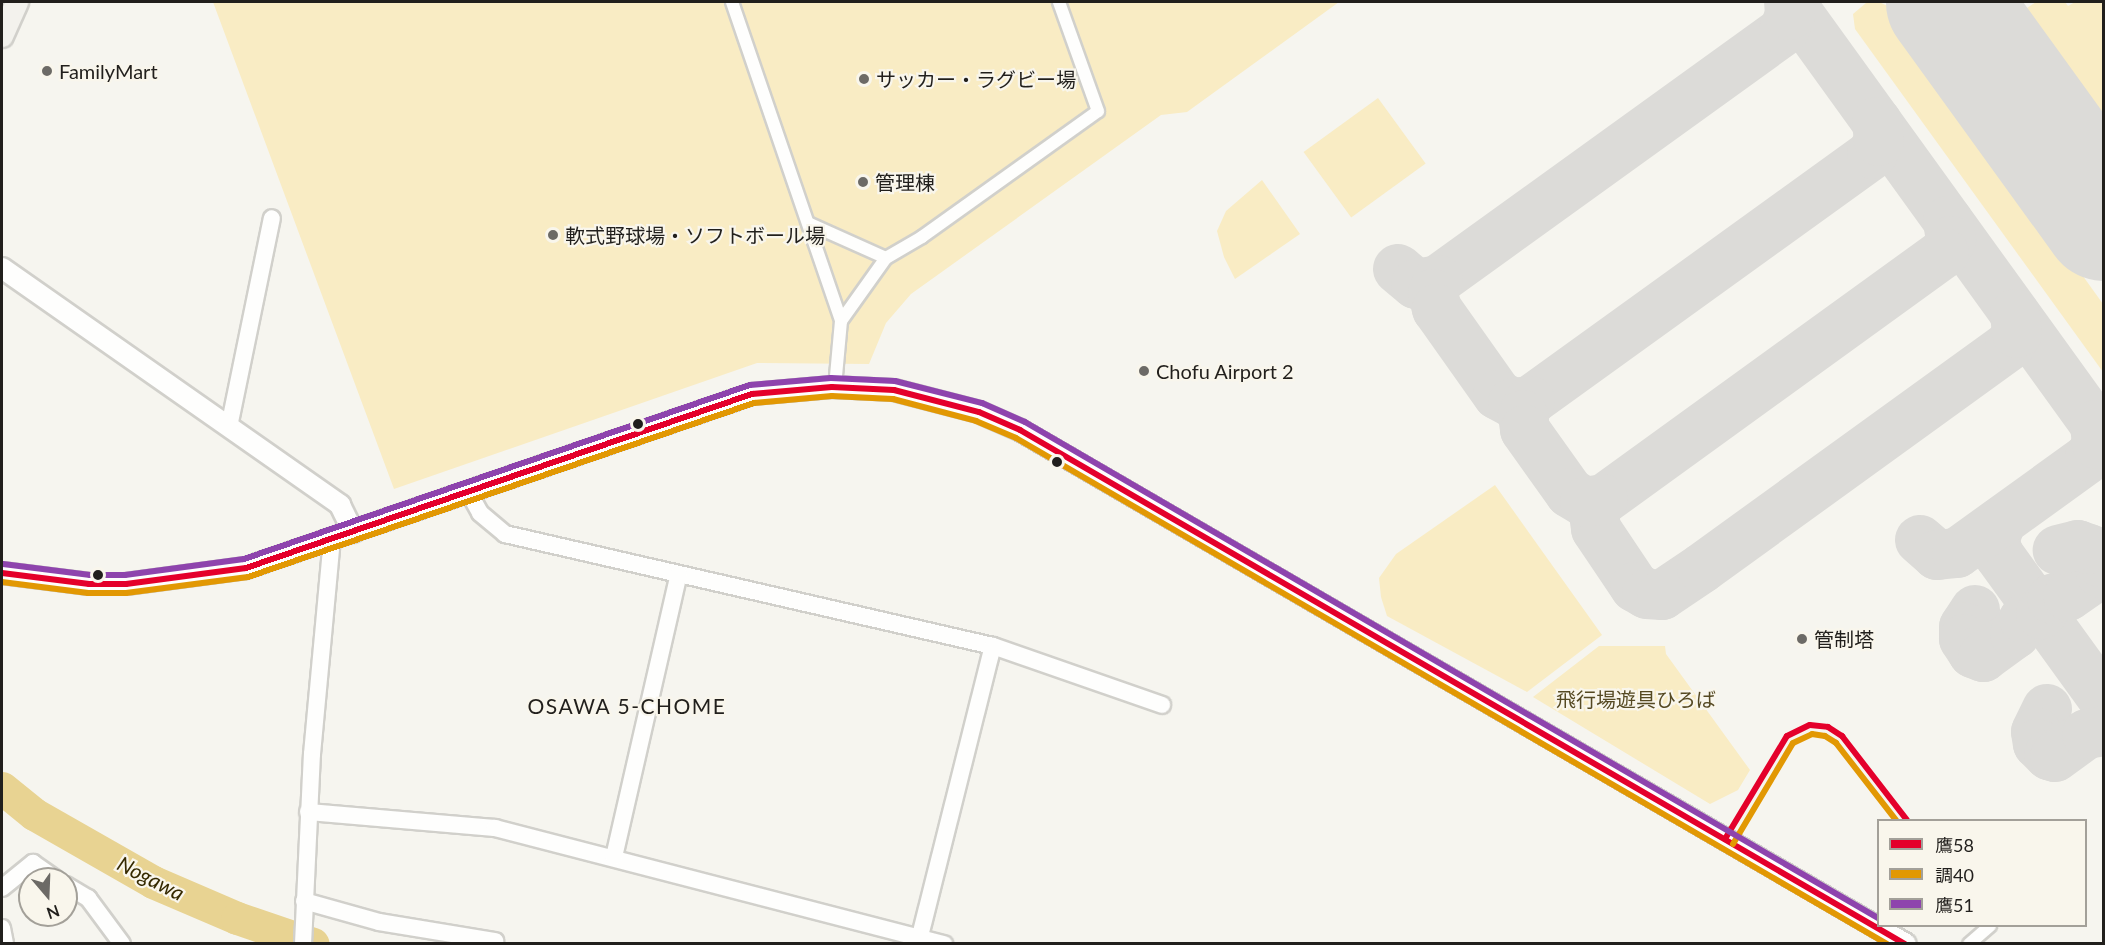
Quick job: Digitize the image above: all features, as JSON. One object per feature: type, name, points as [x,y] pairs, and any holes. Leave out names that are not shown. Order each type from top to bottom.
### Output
[{"type":"main road","points":[[2,36],[16,2]]},
{"type":"street","points":[[732,2],[810,224],[841,321],[835,387]]},
{"type":"street","points":[[841,321],[886,258],[922,237],[1098,111],[1059,2]]},
{"type":"street","points":[[230,427],[273,218]]},
{"type":"street","points":[[810,224],[886,258]]},
{"type":"street","points":[[2,268],[340,505],[353,532]]},
{"type":"street","points":[[2,573],[79,583],[126,584],[246,568],[753,394],[835,387],[894,390],[938,399],[1020,430],[1906,944]]},
{"type":"street","points":[[468,491],[480,513],[505,534],[993,646],[1162,705]]},
{"type":"street","points":[[303,944],[308,812],[332,540]]},
{"type":"street","points":[[614,857],[679,574]]},
{"type":"street","points":[[919,940],[993,646]]},
{"type":"street","points":[[308,812],[495,828],[614,857],[919,940],[944,944]]},
{"type":"street","points":[[2,888],[18,875]]},
{"type":"street","points":[[78,892],[88,898],[122,944]]},
{"type":"street","points":[[304,902],[379,922],[495,941]]},
{"type":"street","points":[[1969,944],[1989,927]]},
{"type":"street","points":[[2,928],[5,944]]},
{"type":"green space","points":[[213,2],[1339,2],[1187,112],[1161,115],[911,294],[886,323],[869,364],[757,363],[394,489]]},
{"type":"green space","points":[[1879,2],[1890,7],[2103,304],[2103,372],[1855,29],[1853,14],[1866,3]]},
{"type":"green space","points":[[2036,2],[2065,2],[2068,6],[2075,2],[2103,2],[2103,119],[2024,10]]},
{"type":"green space","points":[[1378,98],[1426,164],[1351,218],[1304,152]]},
{"type":"green space","points":[[1262,180],[1300,234],[1235,279],[1224,257],[1217,231],[1226,211]]},
{"type":"green space","points":[[1495,485],[1602,635],[1527,692],[1387,616],[1381,597],[1379,578],[1396,554]]},
{"type":"green space","name":"飛行場遊具ひろば","points":[[1599,646],[1665,646],[1666,654],[1750,770],[1738,790],[1710,804],[1533,697]]},
{"type":"waterway","name":"Nogawa","points":[[2,788],[34,814],[153,882],[237,918],[313,944]]},
{"type":"taxiway","points":[[1398,269],[1416,284],[1438,280],[1784,30],[1790,15],[1789,2]]},
{"type":"taxiway","points":[[1790,2],[2104,437]]},
{"type":"taxiway","points":[[1438,280],[1433,294],[1437,309],[1498,395],[1513,403],[1530,401],[1872,154],[1879,141],[1877,122]]},
{"type":"taxiway","points":[[1948,221],[1951,241],[1944,253],[1599,503],[1594,514],[1596,529],[1635,587],[1647,594],[1662,595],[1702,568],[2010,345],[2017,333],[2015,314]]},
{"type":"taxiway","points":[[1530,401],[1523,415],[1525,430],[1570,493],[1585,502],[1603,499]]},
{"type":"taxiway","points":[[1920,540],[1937,555],[1957,553],[2090,457],[2097,444],[2095,425]]},
{"type":"taxiway","points":[[2001,522],[1994,541],[1999,555],[2104,700]]},
{"type":"taxiway","points":[[1975,610],[1964,627],[1964,639],[1973,653],[1983,657],[2015,634],[2024,619],[2041,614],[2052,599],[2068,596],[2101,573],[2100,562],[2089,549],[2078,545],[2058,550]]},
{"type":"taxiway","points":[[2047,709],[2036,732],[2038,744],[2049,755],[2055,757],[2087,734],[2104,731]]},
{"type":"runway","points":[[1947,2],[2104,219]]},
{"type":"transit line","name":"鷹51","points":[[3,564],[90,575],[125,575],[244,559],[750,385],[831,378],[895,381],[982,403],[1025,422],[1877,917]]},
{"type":"transit line","name":"鷹58","points":[[2,573],[89,584],[126,584],[246,568],[752,394],[832,387],[894,390],[979,412],[1020,430],[1905,944]]},
{"type":"transit line","name":"調40","points":[[2,582],[88,593],[126,593],[248,577],[754,403],[832,396],[893,399],[976,421],[1016,438],[1887,944]]},
{"type":"transit line","name":"鷹58","points":[[1725,839],[1787,736],[1810,725],[1828,727],[1842,736],[1906,819]]},
{"type":"transit line","name":"調40","points":[[1733,844],[1793,743],[1812,734],[1825,736],[1836,743],[1895,819]]},
{"type":"place","name":"FamilyMart","points":[[47,71]]},
{"type":"place","name":"サッカー・ラグビー場","points":[[864,79]]},
{"type":"place","name":"管理棟","points":[[863,182]]},
{"type":"place","name":"軟式野球場・ソフトボール場","points":[[553,235]]},
{"type":"place","name":"Chofu Airport 2","points":[[1144,371]]},
{"type":"place","name":"管制塔","points":[[1802,639]]},
{"type":"district","name":"OSAWA 5-CHOME","points":[[627,706]]}]
